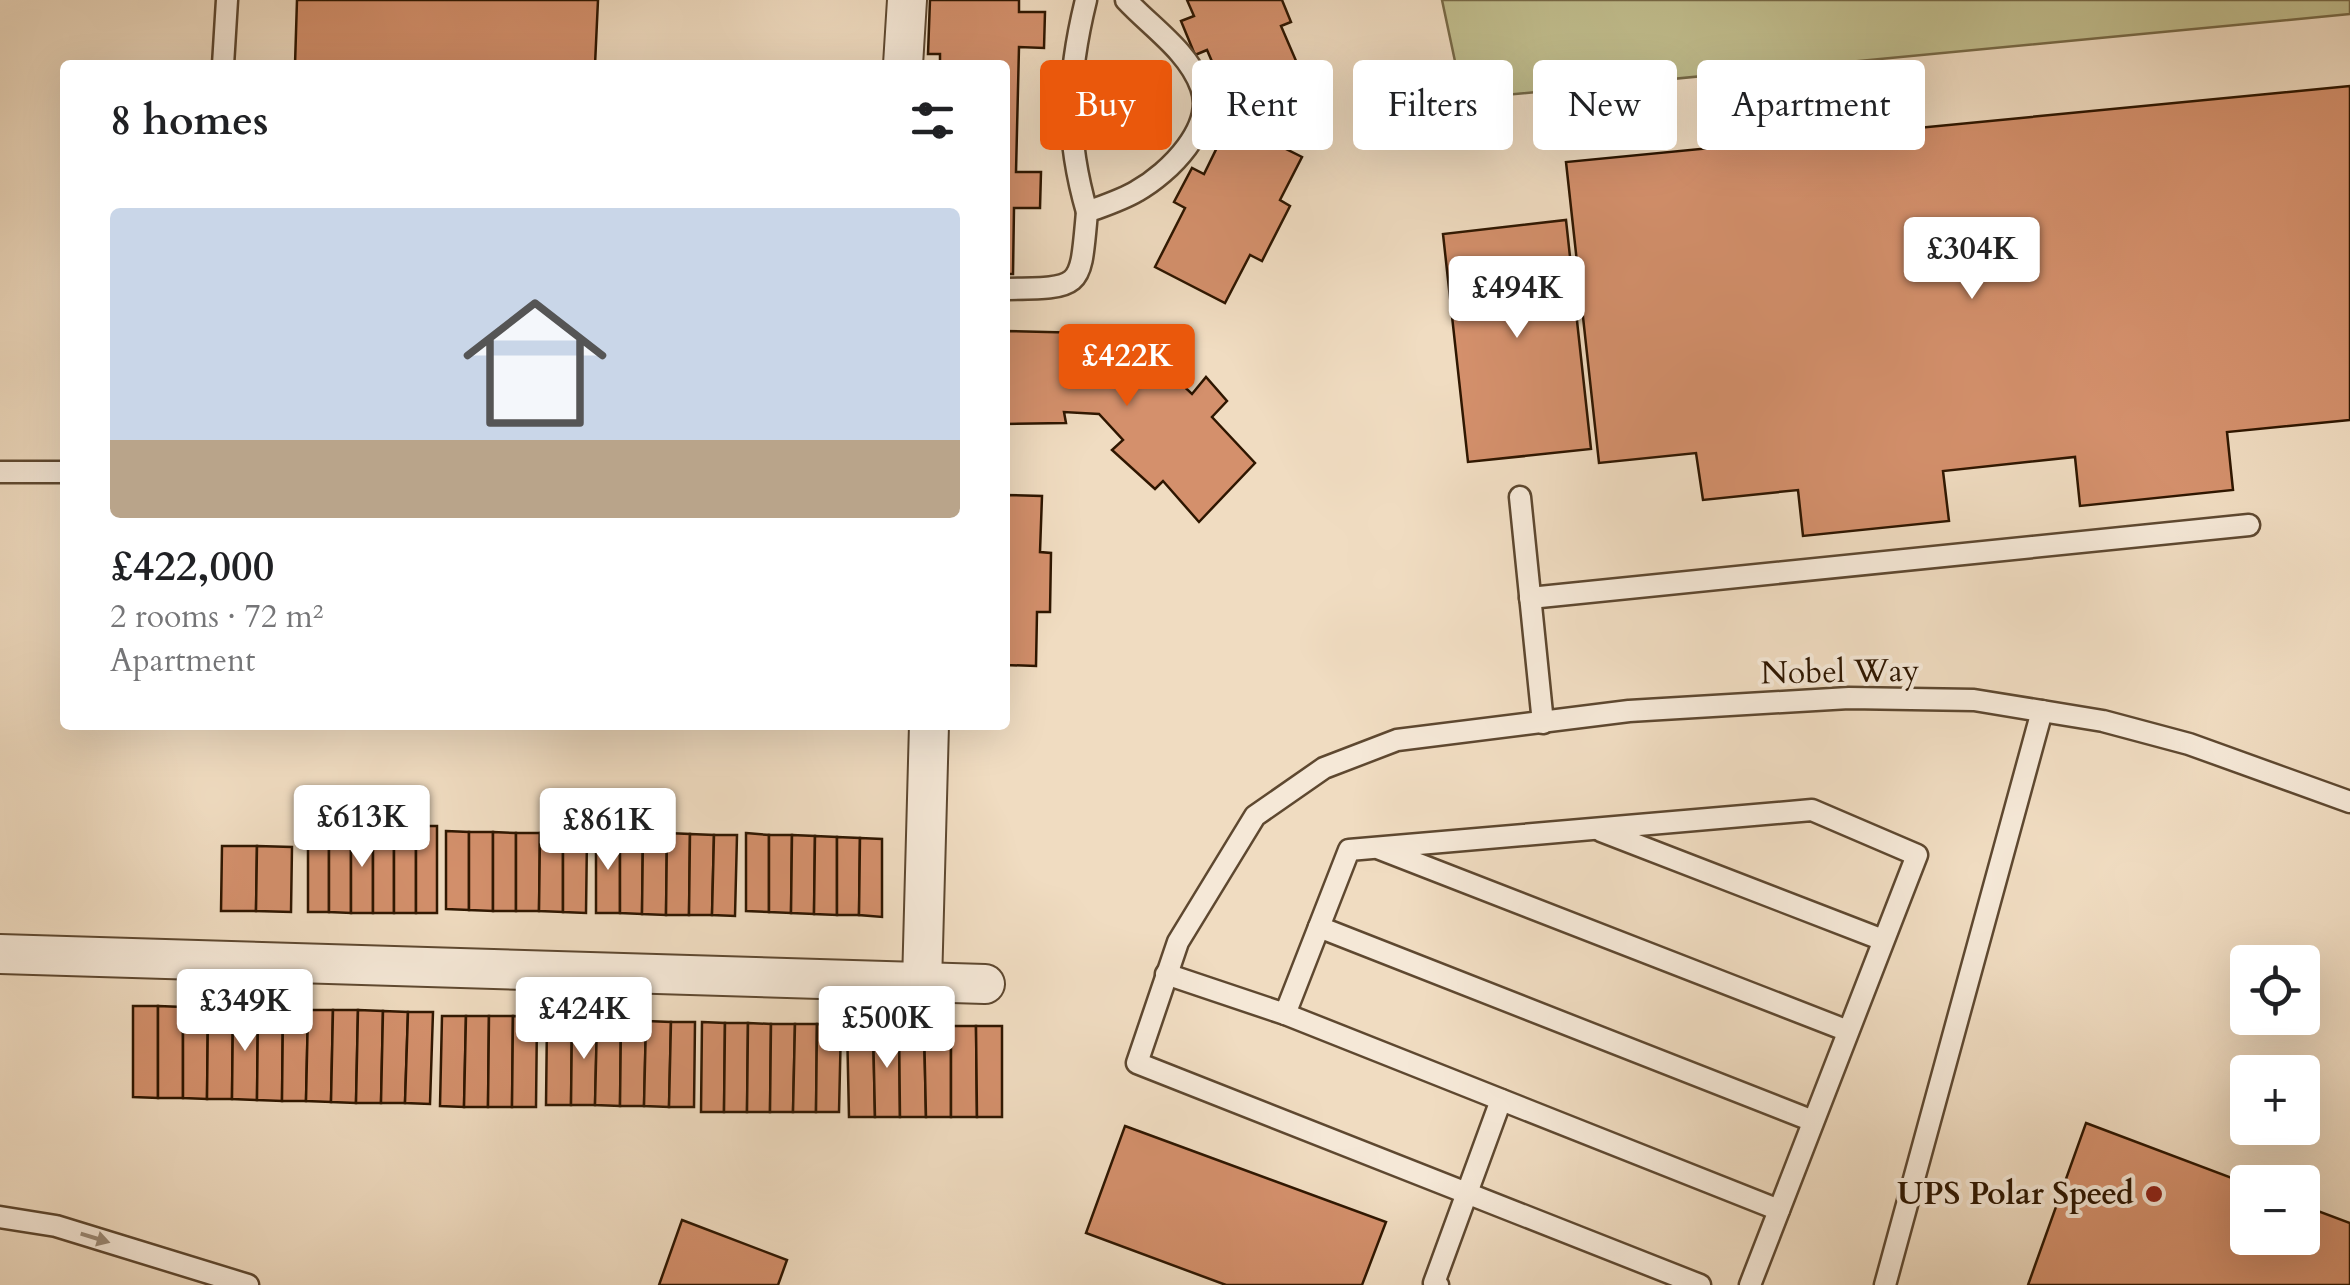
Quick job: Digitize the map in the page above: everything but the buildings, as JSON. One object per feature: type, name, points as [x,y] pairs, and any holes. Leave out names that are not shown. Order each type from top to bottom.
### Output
[{"type":"street","points":[[902,60],[907,0]]},
{"type":"street","points":[[922,984],[929,730]]},
{"type":"street","points":[[0,954],[985,984]]},
{"type":"lane","points":[[224,60],[227,0]]},
{"type":"lane","points":[[1010,289],[1052,289],[1075,278],[1082,268],[1087,212],[1070,140],[1069,103],[1073,58],[1086,0]]},
{"type":"lane","points":[[1087,212],[1136,192],[1162,174],[1197,130],[1205,110],[1201,87],[1186,62],[1126,0]]},
{"type":"lane","points":[[0,472],[60,472]]},
{"type":"lane","points":[[1520,498],[1543,723]]},
{"type":"lane","points":[[1530,598],[2248,525]]},
{"type":"lane","name":"Nobel Way","points":[[1467,1193],[1138,1063],[1178,942],[1255,816],[1324,768],[1397,740],[1629,711],[1850,698],[1974,700],[2103,722],[2190,744],[2350,802]]},
{"type":"lane","points":[[1886,1285],[2042,712]]},
{"type":"lane","points":[[1285,1014],[1349,850],[1812,810],[1917,854],[1750,1285]]},
{"type":"lane","points":[[1594,828],[1883,940]]},
{"type":"lane","points":[[1376,847],[1848,1031]]},
{"type":"lane","points":[[1319,927],[1813,1122]]},
{"type":"lane","points":[[1166,974],[1285,1014],[1779,1210]]},
{"type":"lane","points":[[1438,1285],[1434,1283],[1501,1100]]},
{"type":"lane","points":[[1467,1193],[1700,1285]]},
{"type":"lane","points":[[0,1217],[56,1226],[248,1285]]},
{"type":"shaded area","points":[[1442,0],[2350,0],[2350,14],[1870,60],[1697,60],[1697,77],[1677,78],[1677,60],[1533,60],[1533,92],[1513,94],[1513,60],[1455,60]]},
{"type":"place","name":"UPS Polar Speed","points":[[2154,1194]]}]
